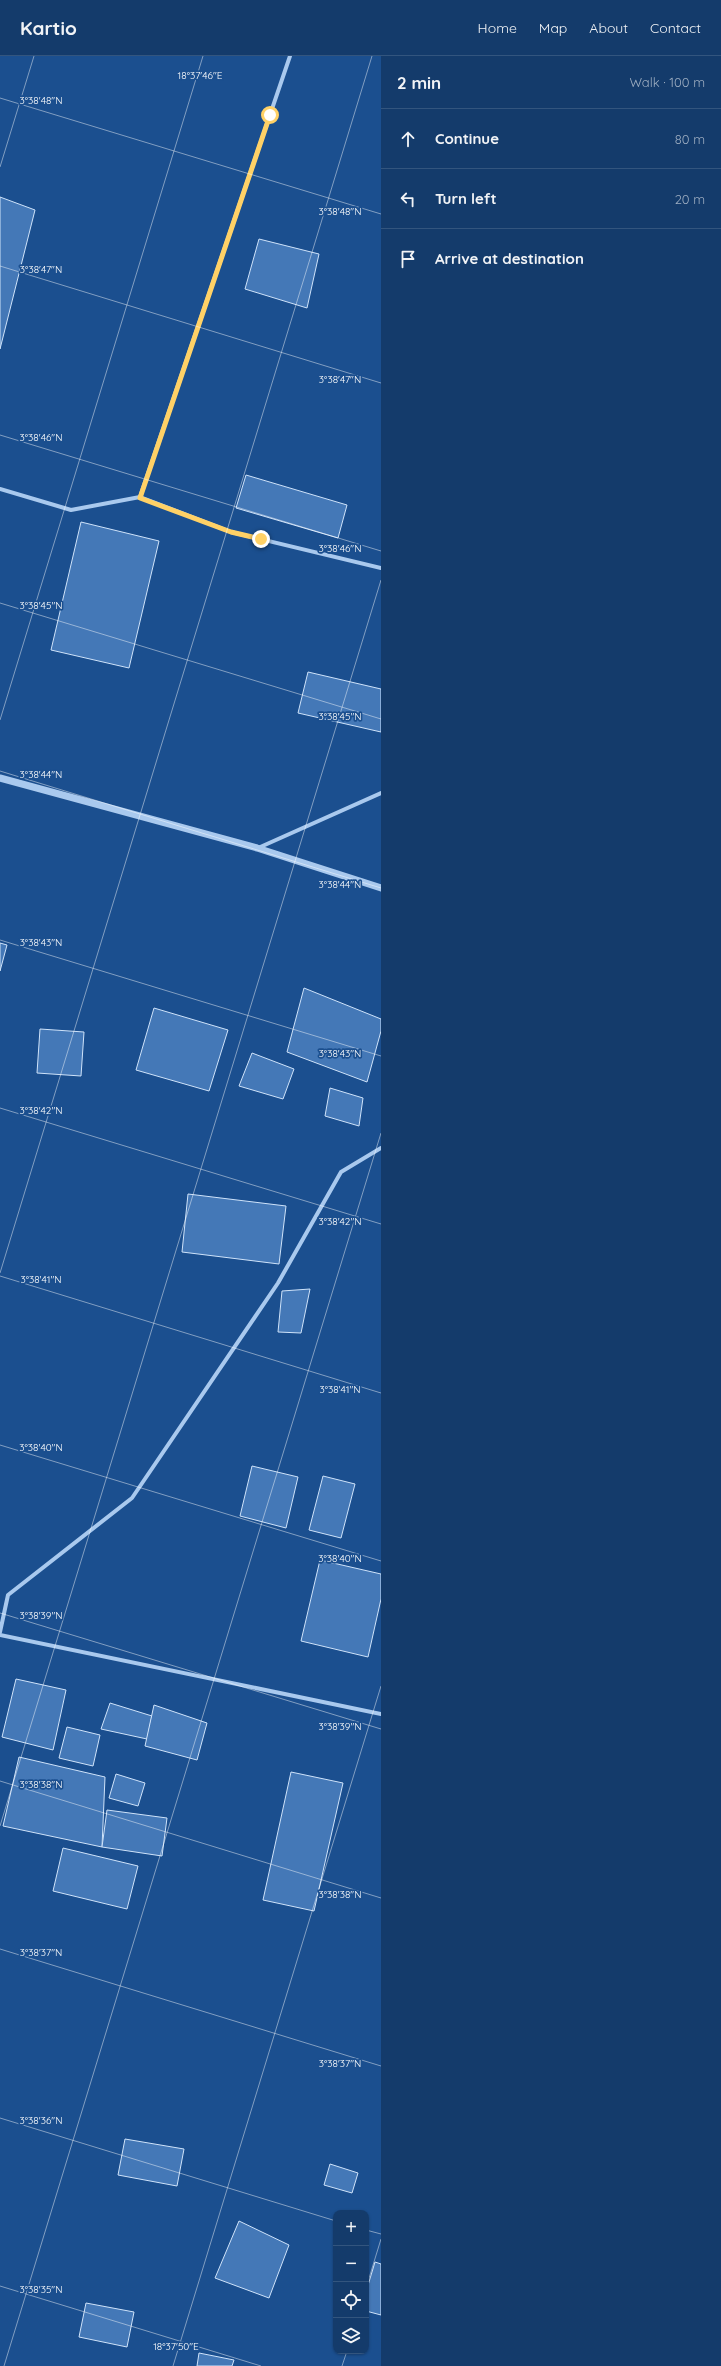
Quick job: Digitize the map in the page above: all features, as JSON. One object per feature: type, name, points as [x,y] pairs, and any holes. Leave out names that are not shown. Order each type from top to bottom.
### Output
[{"type":"street","points":[[140,498],[290,56]]},
{"type":"street","points":[[0,488],[71,510],[140,498],[231,532],[381,568]]},
{"type":"street","points":[[0,778],[258,848],[381,888]]},
{"type":"street","points":[[258,848],[381,793]]},
{"type":"street","points":[[381,1148],[341,1172],[278,1283],[132,1498],[8,1595],[0,1634],[381,1714]]},
{"type":"building","points":[[0,197],[35,210],[0,349]]},
{"type":"building","points":[[259,239],[319,254],[307,308],[245,289]]},
{"type":"building","points":[[246,475],[347,505],[338,538],[236,508]]},
{"type":"building","points":[[81,522],[159,541],[129,668],[51,650]]},
{"type":"building","points":[[308,672],[381,689],[381,732],[298,713]]},
{"type":"building","points":[[0,943],[7,945],[0,971]]},
{"type":"building","points":[[304,988],[381,1019],[381,1031],[367,1082],[287,1052]]},
{"type":"building","points":[[154,1008],[228,1030],[209,1091],[136,1070]]},
{"type":"building","points":[[40,1029],[84,1032],[81,1076],[37,1073]]},
{"type":"building","points":[[252,1053],[294,1069],[283,1099],[239,1086]]},
{"type":"building","points":[[330,1088],[363,1098],[359,1126],[325,1116]]},
{"type":"building","points":[[188,1194],[286,1206],[279,1264],[182,1252]]},
{"type":"building","points":[[310,1289],[301,1333],[278,1332],[282,1291]]},
{"type":"building","points":[[252,1466],[298,1477],[286,1528],[240,1516]]},
{"type":"building","points":[[323,1476],[355,1484],[341,1538],[309,1530]]},
{"type":"building","points":[[320,1560],[381,1574],[381,1599],[368,1657],[301,1641]]},
{"type":"building","points":[[16,1679],[66,1690],[53,1750],[2,1737]]},
{"type":"building","points":[[110,1703],[152,1716],[147,1739],[101,1729]]},
{"type":"building","points":[[154,1705],[207,1723],[197,1760],[145,1746]]},
{"type":"building","points":[[67,1727],[100,1735],[93,1766],[59,1758]]},
{"type":"building","points":[[19,1757],[105,1777],[102,1847],[3,1826]]},
{"type":"building","points":[[291,1772],[343,1783],[314,1911],[263,1900]]},
{"type":"building","points":[[116,1774],[145,1783],[138,1806],[109,1798]]},
{"type":"building","points":[[107,1810],[167,1818],[162,1856],[102,1847]]},
{"type":"building","points":[[63,1848],[138,1866],[127,1909],[53,1891]]},
{"type":"building","points":[[125,2139],[184,2149],[177,2186],[118,2175]]},
{"type":"building","points":[[330,2164],[358,2173],[352,2193],[324,2185]]},
{"type":"building","points":[[239,2221],[289,2245],[269,2298],[215,2278]]},
{"type":"building","points":[[375,2262],[381,2264],[381,2315],[369,2312],[369,2282]]},
{"type":"building","points":[[86,2303],[134,2312],[127,2347],[79,2337]]},
{"type":"building","points":[[199,2353],[234,2360],[232,2366],[197,2366]]},
{"type":"route","points":[[261,539],[231,532],[140,498],[270,115]]}]
